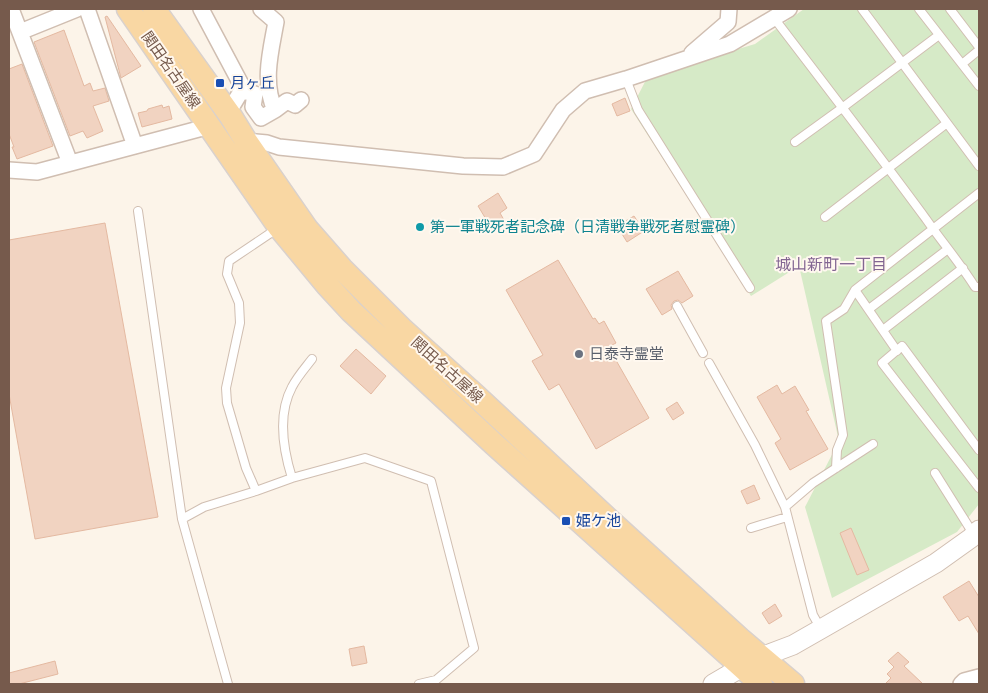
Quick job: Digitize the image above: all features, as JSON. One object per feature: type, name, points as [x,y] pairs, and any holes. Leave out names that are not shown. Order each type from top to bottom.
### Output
[{"type":"main road","name":"関田名古屋線","points":[[128,9],[280,227],[327,286],[351,312],[494,444],[751,662],[793,684]]},
{"type":"main road","name":"関田名古屋線","points":[[154,9],[307,229],[342,269],[403,330],[610,521],[751,662],[761,684]]},
{"type":"street","points":[[11,9],[70,163]]},
{"type":"street","points":[[20,32],[77,9]]},
{"type":"street","points":[[87,9],[135,146]]},
{"type":"street","points":[[201,9],[243,88],[228,113]]},
{"type":"street","points":[[261,9],[276,22],[268,72],[272,102],[275,110]]},
{"type":"street","points":[[684,60],[728,22],[729,9]]},
{"type":"street","points":[[246,141],[267,143],[287,148],[398,160],[463,166],[503,166],[534,154],[563,110],[585,91],[730,44],[789,9]]},
{"type":"street","points":[[241,92],[255,94],[253,107],[261,118],[287,101],[295,104],[300,100]]},
{"type":"street","points":[[9,170],[37,172],[210,126]]},
{"type":"street","points":[[713,684],[751,662],[793,644],[821,629],[936,562],[977,532]]},
{"type":"street","points":[[961,684],[964,681],[979,677]]},
{"type":"lane","points":[[862,9],[979,166]]},
{"type":"lane","points":[[919,9],[979,86]]},
{"type":"lane","points":[[950,9],[979,48],[962,64]]},
{"type":"lane","points":[[774,18],[963,268],[975,287],[979,288]]},
{"type":"lane","points":[[795,142],[938,35]]},
{"type":"lane","points":[[626,79],[638,110],[750,288]]},
{"type":"lane","points":[[825,217],[947,123]]},
{"type":"lane","points":[[836,468],[837,450],[843,435],[826,321],[844,308],[855,290],[979,193]]},
{"type":"lane","points":[[138,211],[182,519],[228,684]]},
{"type":"lane","points":[[256,491],[246,468],[227,403],[226,388],[240,324],[239,303],[227,274],[229,261],[280,227]]},
{"type":"lane","points":[[869,309],[948,249]]},
{"type":"lane","points":[[882,330],[963,268]]},
{"type":"lane","points":[[855,290],[897,351]]},
{"type":"lane","points":[[677,306],[703,353]]},
{"type":"lane","points":[[979,450],[902,346],[882,363],[979,488]]},
{"type":"lane","points":[[292,478],[283,438],[283,414],[291,388],[312,359]]},
{"type":"lane","points":[[709,363],[756,445],[785,507],[813,615],[821,629]]},
{"type":"lane","points":[[785,507],[813,483],[873,444]]},
{"type":"lane","points":[[182,519],[204,507],[292,478],[365,458],[431,481],[474,648],[436,680],[419,684]]},
{"type":"lane","points":[[935,473],[977,532]]},
{"type":"lane","points":[[751,528],[787,516]]},
{"type":"green space","points":[[804,9],[979,9],[979,504],[957,532],[832,598],[805,507],[839,441],[799,266],[751,296],[631,109],[648,76],[755,44]]},
{"type":"building","points":[[107,16],[141,66],[121,78],[105,17]]},
{"type":"building","points":[[64,30],[84,86],[90,83],[93,91],[105,88],[109,101],[93,106],[103,131],[87,138],[83,131],[70,136],[34,42]]},
{"type":"building","points":[[22,64],[53,146],[17,159],[9,134],[9,69]]},
{"type":"building","points":[[625,98],[630,111],[617,116],[612,104]]},
{"type":"building","points":[[162,105],[163,108],[169,106],[172,119],[142,127],[138,113]]},
{"type":"building","points":[[498,193],[507,208],[500,213],[504,220],[492,229],[478,206]]},
{"type":"building","points":[[634,216],[644,231],[627,242],[617,226]]},
{"type":"building","points":[[105,223],[158,517],[35,539],[9,394],[9,240]]},
{"type":"building","name":"日泰寺霊堂","points":[[558,260],[593,319],[595,318],[599,324],[604,321],[616,343],[612,345],[617,353],[613,355],[649,418],[596,449],[559,384],[549,390],[532,361],[543,355],[506,290]]},
{"type":"building","points":[[678,271],[693,296],[682,303],[678,300],[674,301],[671,305],[672,309],[662,315],[646,289]]},
{"type":"building","points":[[356,349],[386,376],[371,394],[340,366]]},
{"type":"building","points":[[777,385],[782,394],[795,386],[809,410],[806,411],[828,449],[790,470],[775,443],[781,439],[757,397]]},
{"type":"building","points":[[677,402],[684,413],[673,420],[666,409]]},
{"type":"building","points":[[754,485],[760,499],[747,504],[741,491]]},
{"type":"building","points":[[851,528],[869,570],[857,575],[840,533]]},
{"type":"building","points":[[969,581],[979,597],[979,634],[968,616],[959,621],[943,597]]},
{"type":"building","points":[[775,604],[782,616],[769,624],[762,613]]},
{"type":"building","points":[[364,646],[367,663],[352,666],[349,649]]},
{"type":"building","points":[[898,652],[909,662],[904,666],[923,684],[885,684],[891,678],[887,674],[894,667],[888,661]]},
{"type":"building","points":[[55,661],[58,674],[19,684],[9,684],[9,673]]},
{"type":"place","name":"月ヶ丘","points":[[220,83]]},
{"type":"place","name":"第一軍戦死者記念碑（日清戦争戦死者慰霊碑）","points":[[420,227]]},
{"type":"place","name":"日泰寺霊堂","points":[[579,354]]},
{"type":"place","name":"姫ケ池","points":[[566,521]]},
{"type":"district","name":"城山新町一丁目","points":[[831,264]]}]
